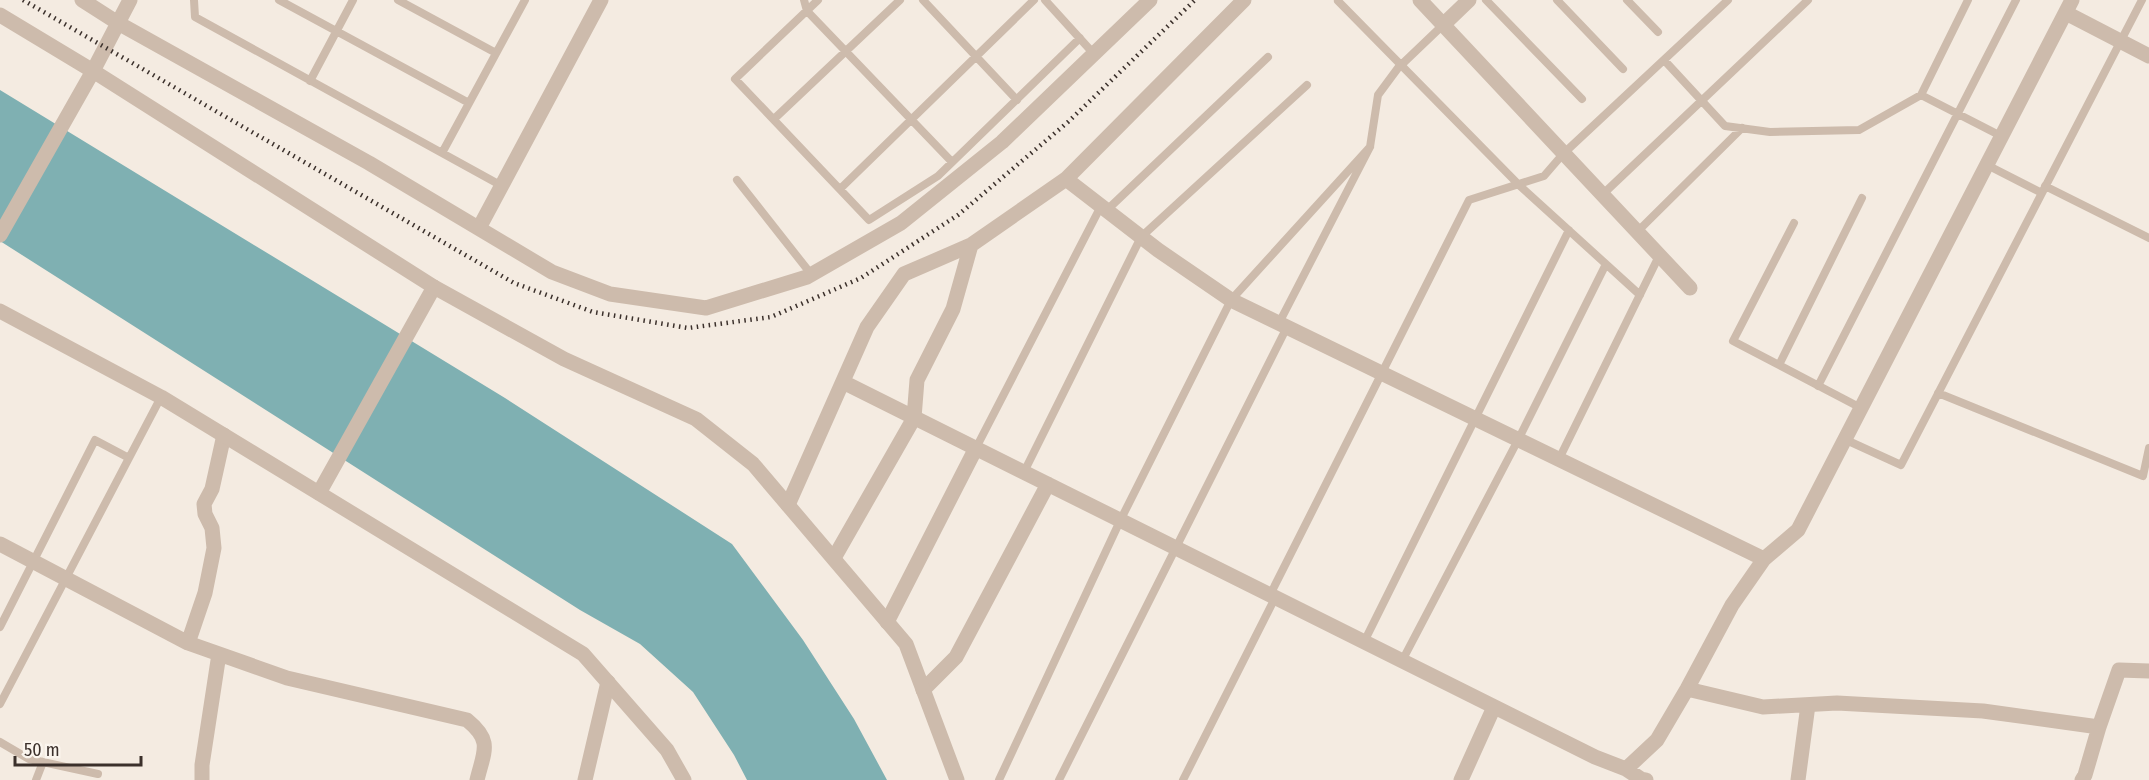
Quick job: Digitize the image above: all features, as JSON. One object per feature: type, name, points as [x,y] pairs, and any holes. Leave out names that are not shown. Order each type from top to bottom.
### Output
[{"type":"street","points":[[82,0],[118,23],[369,163],[552,272],[610,294],[706,308],[812,274],[901,223],[1002,142],[1150,0]]},
{"type":"street","points":[[0,235],[93,71],[130,0]]},
{"type":"street","points":[[479,228],[601,0]]},
{"type":"street","points":[[788,505],[867,327],[904,274],[971,245],[1066,178],[1244,0]]},
{"type":"street","points":[[1420,0],[1690,288]]},
{"type":"street","points":[[1443,25],[1469,0]]},
{"type":"street","points":[[1626,769],[1657,740],[1688,689],[1732,605],[1764,559],[1798,530],[2069,6],[2120,41],[2149,56]]},
{"type":"street","points":[[0,15],[93,71],[434,287],[564,359],[696,419],[753,464],[906,644],[957,780]]},
{"type":"street","points":[[1066,178],[1141,237],[1231,300],[1764,559]]},
{"type":"street","points":[[834,558],[914,418],[917,380],[953,309],[971,245]]},
{"type":"street","points":[[319,493],[434,287]]},
{"type":"street","points":[[0,311],[161,397],[583,654],[667,750],[684,780]]},
{"type":"street","points":[[843,382],[1595,758],[1626,769],[1646,780]]},
{"type":"street","points":[[188,643],[205,593],[214,548],[212,528],[205,514],[204,504],[212,489],[224,435]]},
{"type":"street","points":[[888,622],[976,448]]},
{"type":"street","points":[[923,690],[956,657],[1048,484]]},
{"type":"street","points":[[0,544],[188,643],[287,678],[467,720],[478,730],[485,744],[477,780]]},
{"type":"street","points":[[202,780],[202,765],[219,654]]},
{"type":"street","points":[[2082,780],[2119,670],[2149,672]]},
{"type":"street","points":[[585,780],[608,682]]},
{"type":"street","points":[[1688,689],[1763,708],[1837,704],[1983,711],[2099,727]]},
{"type":"street","points":[[1798,780],[1808,705]]},
{"type":"street","points":[[1461,780],[1494,707]]},
{"type":"lane","points":[[194,0],[195,17],[502,186]]},
{"type":"lane","points":[[279,0],[469,103]]},
{"type":"lane","points":[[310,81],[353,0]]},
{"type":"lane","points":[[398,0],[496,52]]},
{"type":"lane","points":[[442,153],[525,0]]},
{"type":"lane","points":[[804,0],[807,11],[952,162]]},
{"type":"lane","points":[[818,0],[735,79],[869,220],[938,176],[1080,38]]},
{"type":"lane","points":[[774,119],[900,0]]},
{"type":"lane","points":[[923,0],[1017,100]]},
{"type":"lane","points":[[840,189],[1034,0]]},
{"type":"lane","points":[[1045,0],[1094,54]]},
{"type":"lane","points":[[1486,0],[1582,99]]},
{"type":"lane","points":[[1557,0],[1623,69]]},
{"type":"lane","points":[[1627,0],[1658,32]]},
{"type":"lane","points":[[1183,780],[1469,200],[1544,176],[1563,154],[1728,0]]},
{"type":"lane","points":[[1602,195],[1808,0]]},
{"type":"lane","points":[[1664,60],[1725,126],[1770,132],[1859,130],[1921,95],[1968,0]]},
{"type":"lane","points":[[1818,386],[2016,0]]},
{"type":"lane","points":[[1845,440],[1901,465],[2142,0]]},
{"type":"lane","points":[[1338,1],[1520,185],[1640,295]]},
{"type":"lane","points":[[1059,780],[1176,548],[1370,147],[1378,95],[1401,65],[1443,25]]},
{"type":"lane","points":[[976,448],[1104,208],[1269,57]]},
{"type":"lane","points":[[1024,472],[1141,237],[1307,85]]},
{"type":"lane","points":[[1921,95],[2001,136]]},
{"type":"lane","points":[[1637,232],[1742,128]]},
{"type":"lane","points":[[999,780],[1120,520],[1231,300],[1370,147]]},
{"type":"lane","points":[[1986,165],[2149,238]]},
{"type":"lane","points":[[737,180],[812,274]]},
{"type":"lane","points":[[1779,365],[1862,198]]},
{"type":"lane","points":[[1794,224],[1733,341],[1861,408]]},
{"type":"lane","points":[[1364,642],[1569,230]]},
{"type":"lane","points":[[1559,459],[1659,255]]},
{"type":"lane","points":[[1402,661],[1518,440],[1606,264]]},
{"type":"lane","points":[[1938,393],[2143,476],[2149,448]]},
{"type":"lane","points":[[0,704],[161,397]]},
{"type":"lane","points":[[0,627],[95,440],[129,458]]},
{"type":"lane","points":[[0,742],[29,759],[99,774]]},
{"type":"lane","points":[[36,780],[43,762]]},
{"type":"water","points":[[0,90],[505,398],[732,544],[803,640],[854,719],[887,780],[747,780],[734,755],[693,692],[640,644],[580,610],[0,241]]},
{"type":"railway","points":[[23,0],[514,283],[593,312],[688,328],[771,317],[861,278],[958,215],[1068,122],[1195,0]]}]
